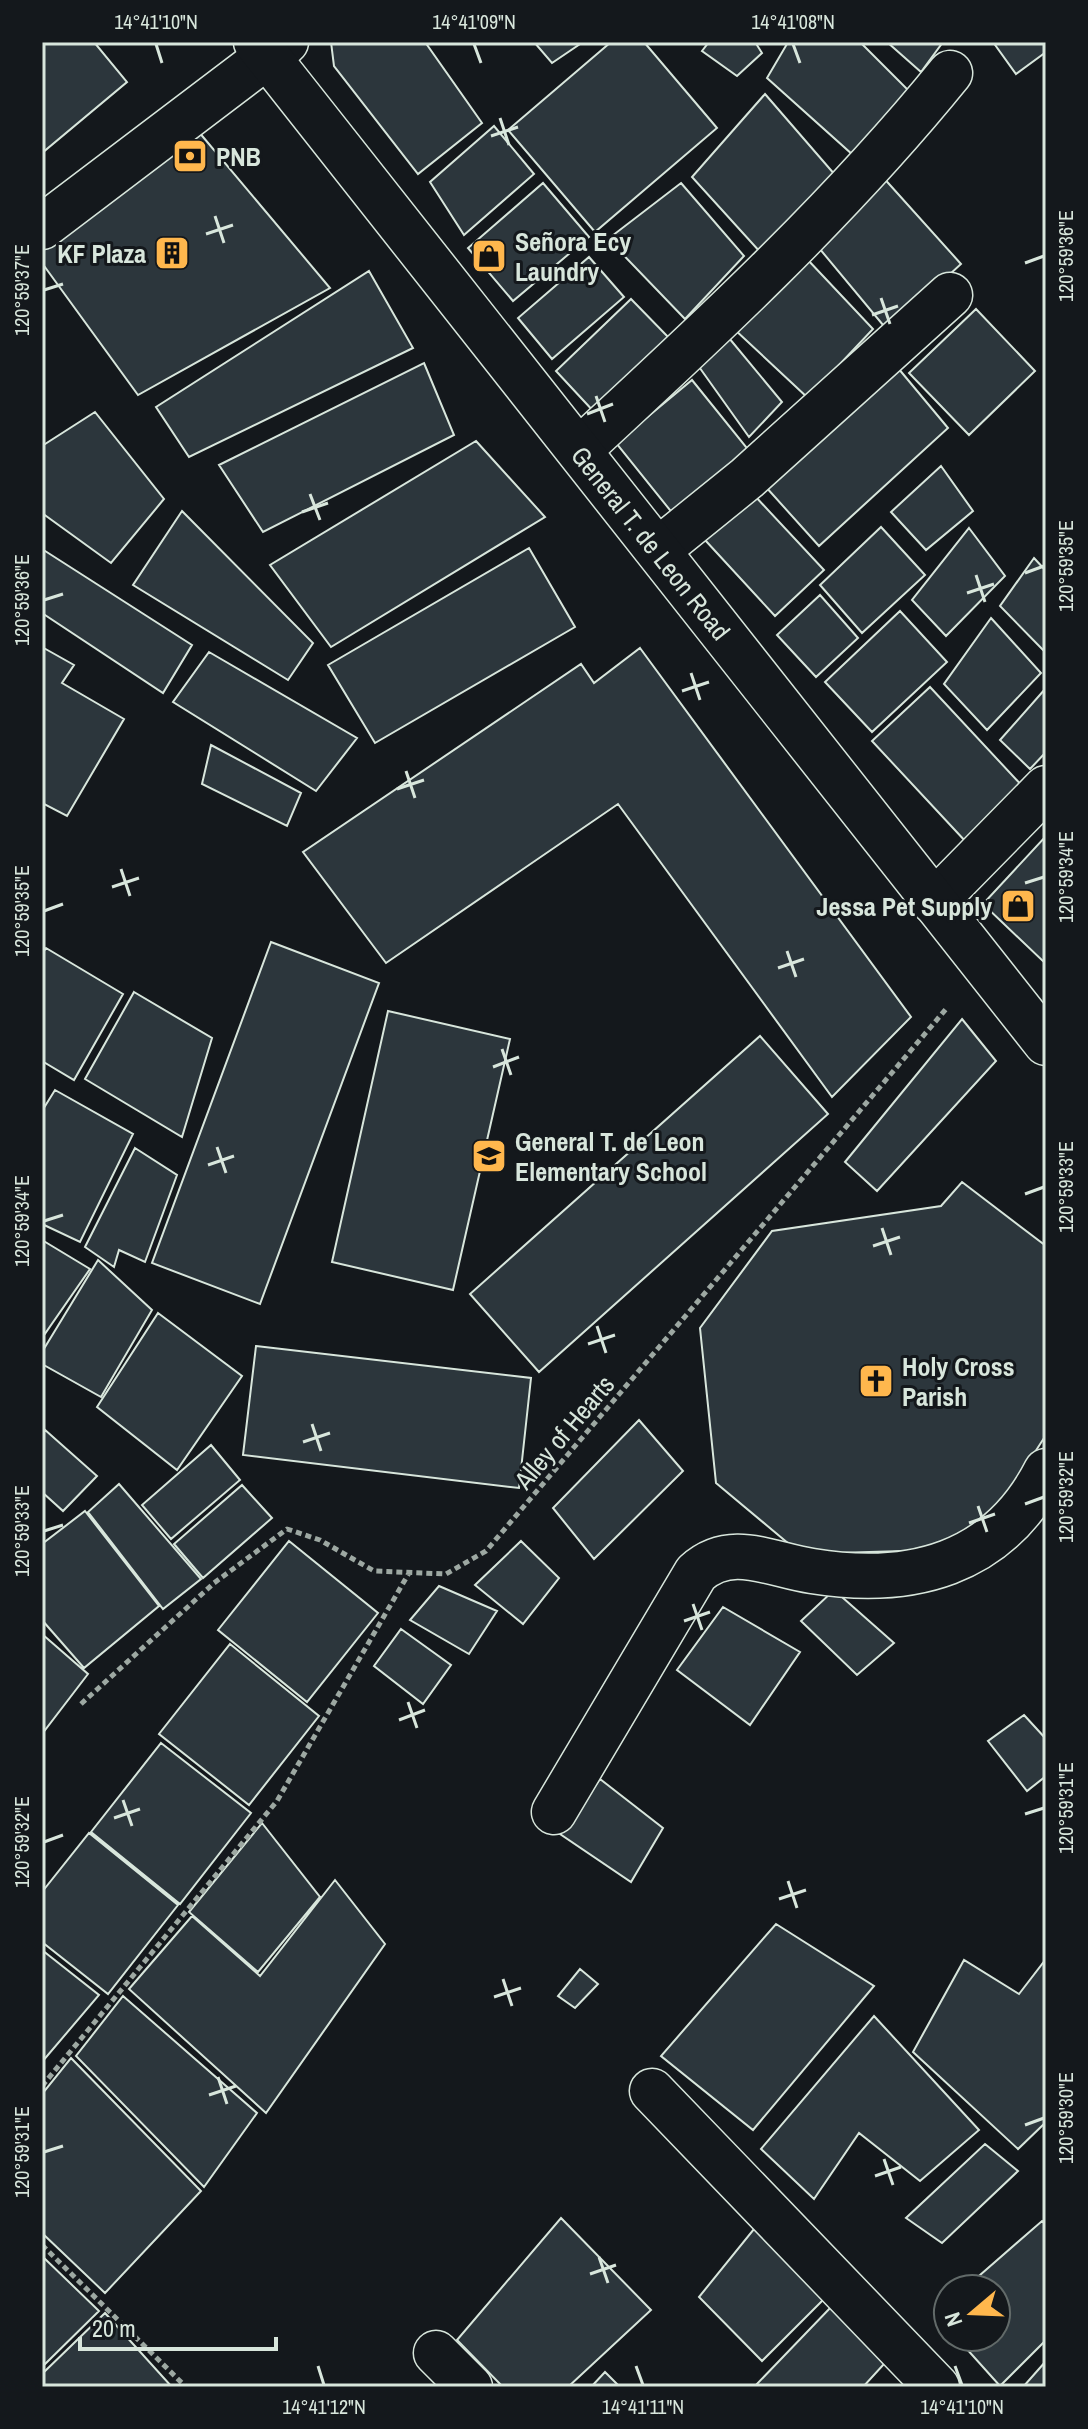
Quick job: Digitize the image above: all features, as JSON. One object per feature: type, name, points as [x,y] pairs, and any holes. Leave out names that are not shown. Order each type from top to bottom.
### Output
[{"type":"main road","points":[[42,227],[270,47]]},
{"type":"main road","name":"General T. de Leon Road","points":[[270,47],[579,450],[1046,1043]]},
{"type":"main road","points":[[579,450],[681,356],[889,148],[950,73]]},
{"type":"main road","points":[[658,550],[747,478],[950,295]]},
{"type":"main road","points":[[934,902],[1046,788]]},
{"type":"main road","points":[[554,1812],[696,1573],[704,1566],[718,1557],[739,1556],[811,1571],[852,1574],[906,1574],[938,1569],[964,1558],[1018,1517],[1046,1471]]},
{"type":"main road","points":[[652,2091],[937,2387]]},
{"type":"main road","points":[[436,2353],[470,2387]]},
{"type":"path","name":"Alley of Hearts","points":[[81,1704],[214,1583],[287,1529],[320,1540],[374,1571],[446,1574],[486,1551],[584,1441],[982,965]]},
{"type":"path","points":[[42,2086],[277,1801],[409,1573]]},
{"type":"path","points":[[42,2245],[186,2387]]},
{"type":"building","points":[[42,42],[94,42],[127,82],[42,153]]},
{"type":"building","points":[[331,42],[425,42],[482,123],[418,174],[334,66]]},
{"type":"building","points":[[534,42],[583,42],[552,63]]},
{"type":"building","points":[[611,42],[644,42],[717,128],[595,232],[508,130]]},
{"type":"building","points":[[709,42],[755,42],[762,53],[737,76],[702,51]]},
{"type":"building","points":[[785,42],[860,42],[910,92],[853,155],[767,78],[787,44]]},
{"type":"building","points":[[887,42],[943,42],[921,72]]},
{"type":"building","points":[[993,42],[1046,42],[1046,52],[1016,74]]},
{"type":"building","points":[[765,94],[836,176],[761,253],[692,177]]},
{"type":"building","name":"KF Plaza","points":[[193,125],[330,288],[138,395],[42,263],[42,243]]},
{"type":"building","points":[[494,126],[534,174],[464,235],[430,182]]},
{"type":"building","points":[[881,175],[961,264],[888,331],[819,248]]},
{"type":"building","points":[[543,183],[589,237],[513,301],[468,248]]},
{"type":"building","points":[[681,183],[744,256],[685,319],[608,239]]},
{"type":"building","points":[[589,257],[624,297],[552,359],[518,318]]},
{"type":"building","points":[[807,259],[873,329],[808,398],[733,328]]},
{"type":"building","points":[[369,271],[413,348],[189,457],[156,407]]},
{"type":"building","points":[[631,299],[672,341],[596,414],[556,371]]},
{"type":"building","points":[[976,309],[1035,371],[969,435],[909,373]]},
{"type":"building","points":[[729,338],[782,402],[749,437],[697,364]]},
{"type":"building","points":[[424,363],[454,435],[263,532],[219,465]]},
{"type":"building","points":[[898,368],[948,428],[819,546],[765,486]]},
{"type":"building","points":[[692,380],[759,463],[682,525],[616,443]]},
{"type":"building","points":[[95,412],[164,499],[111,563],[42,513],[42,446]]},
{"type":"building","points":[[476,441],[545,517],[331,647],[270,565]]},
{"type":"building","points":[[941,466],[973,511],[926,550],[891,512]]},
{"type":"building","points":[[754,495],[824,570],[775,616],[705,540]]},
{"type":"building","points":[[182,511],[313,643],[288,680],[133,585]]},
{"type":"building","points":[[881,527],[925,575],[862,633],[820,585]]},
{"type":"building","points":[[969,528],[1005,576],[946,636],[912,600]]},
{"type":"building","points":[[529,548],[575,627],[375,743],[328,665]]},
{"type":"building","points":[[42,549],[192,645],[163,693],[42,613]]},
{"type":"building","points":[[1034,558],[1046,571],[1046,653],[1000,606]]},
{"type":"building","points":[[820,595],[858,638],[816,677],[777,635]]},
{"type":"building","points":[[900,611],[947,662],[872,732],[825,682]]},
{"type":"building","points":[[991,618],[1041,673],[987,730],[944,684]]},
{"type":"building","points":[[42,647],[74,665],[62,683],[124,719],[67,816],[42,803]]},
{"type":"building","points":[[640,648],[911,1017],[832,1097],[618,804],[386,963],[303,852],[581,664],[594,683]]},
{"type":"building","points":[[209,652],[357,738],[316,791],[173,702]]},
{"type":"building","points":[[930,687],[1025,789],[967,843],[872,741]]},
{"type":"building","points":[[1046,688],[1046,752],[1030,769],[1000,740]]},
{"type":"building","points":[[211,745],[301,793],[287,826],[202,784]]},
{"type":"building","points":[[1046,836],[1046,964],[983,904]]},
{"type":"building","points":[[271,942],[379,983],[260,1304],[152,1263]]},
{"type":"building","points":[[46,948],[123,994],[74,1080],[42,1061],[42,954]]},
{"type":"building","points":[[134,992],[212,1038],[182,1137],[85,1079]]},
{"type":"building","points":[[388,1011],[510,1039],[453,1290],[332,1262]]},
{"type":"building","points":[[962,1019],[996,1061],[877,1191],[845,1162]]},
{"type":"building","points":[[760,1036],[828,1114],[539,1372],[470,1294]]},
{"type":"building","points":[[55,1090],[133,1134],[80,1242],[42,1224],[42,1111]]},
{"type":"building","points":[[135,1148],[177,1175],[145,1262],[119,1250],[114,1267],[85,1247]]},
{"type":"building","name":"Holy Cross Parish","points":[[962,1182],[1046,1246],[1046,1435],[972,1549],[801,1554],[716,1483],[700,1328],[772,1231],[941,1206]]},
{"type":"building","points":[[42,1240],[90,1269],[42,1338]]},
{"type":"building","points":[[98,1260],[152,1310],[101,1397],[42,1364],[42,1352]]},
{"type":"building","points":[[158,1313],[242,1376],[177,1470],[97,1407]]},
{"type":"building","points":[[256,1346],[531,1378],[519,1488],[243,1455]]},
{"type":"building","points":[[639,1420],[683,1471],[594,1559],[553,1508]]},
{"type":"building","points":[[44,1429],[97,1476],[63,1511],[42,1492]]},
{"type":"building","points":[[211,1445],[240,1480],[171,1539],[142,1505]]},
{"type":"building","points":[[119,1484],[201,1579],[163,1609],[88,1512]]},
{"type":"building","points":[[242,1485],[272,1518],[203,1578],[174,1544]]},
{"type":"building","points":[[85,1511],[159,1606],[84,1668],[42,1620],[42,1544]]},
{"type":"building","points":[[289,1541],[378,1613],[307,1702],[218,1630]]},
{"type":"building","points":[[521,1541],[559,1578],[523,1624],[475,1585]]},
{"type":"building","points":[[439,1586],[497,1611],[469,1654],[410,1620]]},
{"type":"building","points":[[834,1590],[894,1643],[857,1675],[801,1621]]},
{"type":"building","points":[[723,1607],[800,1652],[750,1725],[677,1670]]},
{"type":"building","points":[[401,1629],[451,1665],[423,1704],[374,1666]]},
{"type":"building","points":[[42,1634],[88,1674],[42,1734]]},
{"type":"building","points":[[230,1644],[319,1716],[249,1805],[159,1734]]},
{"type":"building","points":[[1024,1715],[1046,1739],[1046,1776],[1027,1791],[988,1741]]},
{"type":"building","points":[[161,1743],[251,1813],[180,1904],[91,1832]]},
{"type":"building","points":[[600,1779],[663,1828],[631,1882],[560,1834]]},
{"type":"building","points":[[262,1823],[320,1897],[258,1972],[189,1912]]},
{"type":"building","points":[[89,1833],[178,1905],[108,1994],[42,1942],[42,1892]]},
{"type":"building","points":[[335,1880],[385,1944],[266,2113],[129,1989],[192,1916],[260,1976]]},
{"type":"building","points":[[776,1924],[874,1986],[753,2130],[661,2056]]},
{"type":"building","points":[[42,1950],[99,1995],[42,2062]]},
{"type":"building","points":[[1046,1959],[1046,2122],[1018,2149],[913,2052],[964,1960],[1019,1994]]},
{"type":"building","points":[[580,1969],[598,1984],[575,2008],[558,1996]]},
{"type":"building","points":[[123,1996],[257,2113],[204,2187],[76,2056]]},
{"type":"building","points":[[874,2016],[979,2130],[920,2181],[859,2133],[814,2199],[761,2149]]},
{"type":"building","points":[[71,2058],[201,2191],[105,2293],[42,2233],[42,2094]]},
{"type":"building","points":[[985,2144],[1018,2171],[942,2243],[906,2218]]},
{"type":"building","points":[[561,2218],[651,2310],[568,2387],[503,2387],[457,2340]]},
{"type":"building","points":[[1042,2221],[1046,2225],[1046,2340],[1000,2386],[970,2353],[1012,2353],[1012,2273],[982,2273]]},
{"type":"building","points":[[754,2229],[825,2298],[762,2361],[699,2297]]},
{"type":"building","points":[[42,2256],[99,2311],[42,2367]]},
{"type":"building","points":[[832,2306],[884,2364],[863,2387],[754,2387]]},
{"type":"building","points":[[105,2313],[172,2387],[42,2387],[42,2374]]},
{"type":"building","points":[[1046,2361],[1046,2387],[1023,2387]]},
{"type":"building","points":[[605,2372],[620,2387],[591,2387]]},
{"type":"place","name":"PNB","points":[[190,156]]},
{"type":"place","name":"KF Plaza","points":[[172,253]]},
{"type":"place","name":"Señora Ecy Laundry","points":[[489,256]]},
{"type":"place","name":"Jessa Pet Supply","points":[[1018,906]]},
{"type":"place","name":"General T. de Leon Elementary School","points":[[489,1156]]},
{"type":"place","name":"Holy Cross Parish","points":[[876,1381]]}]
